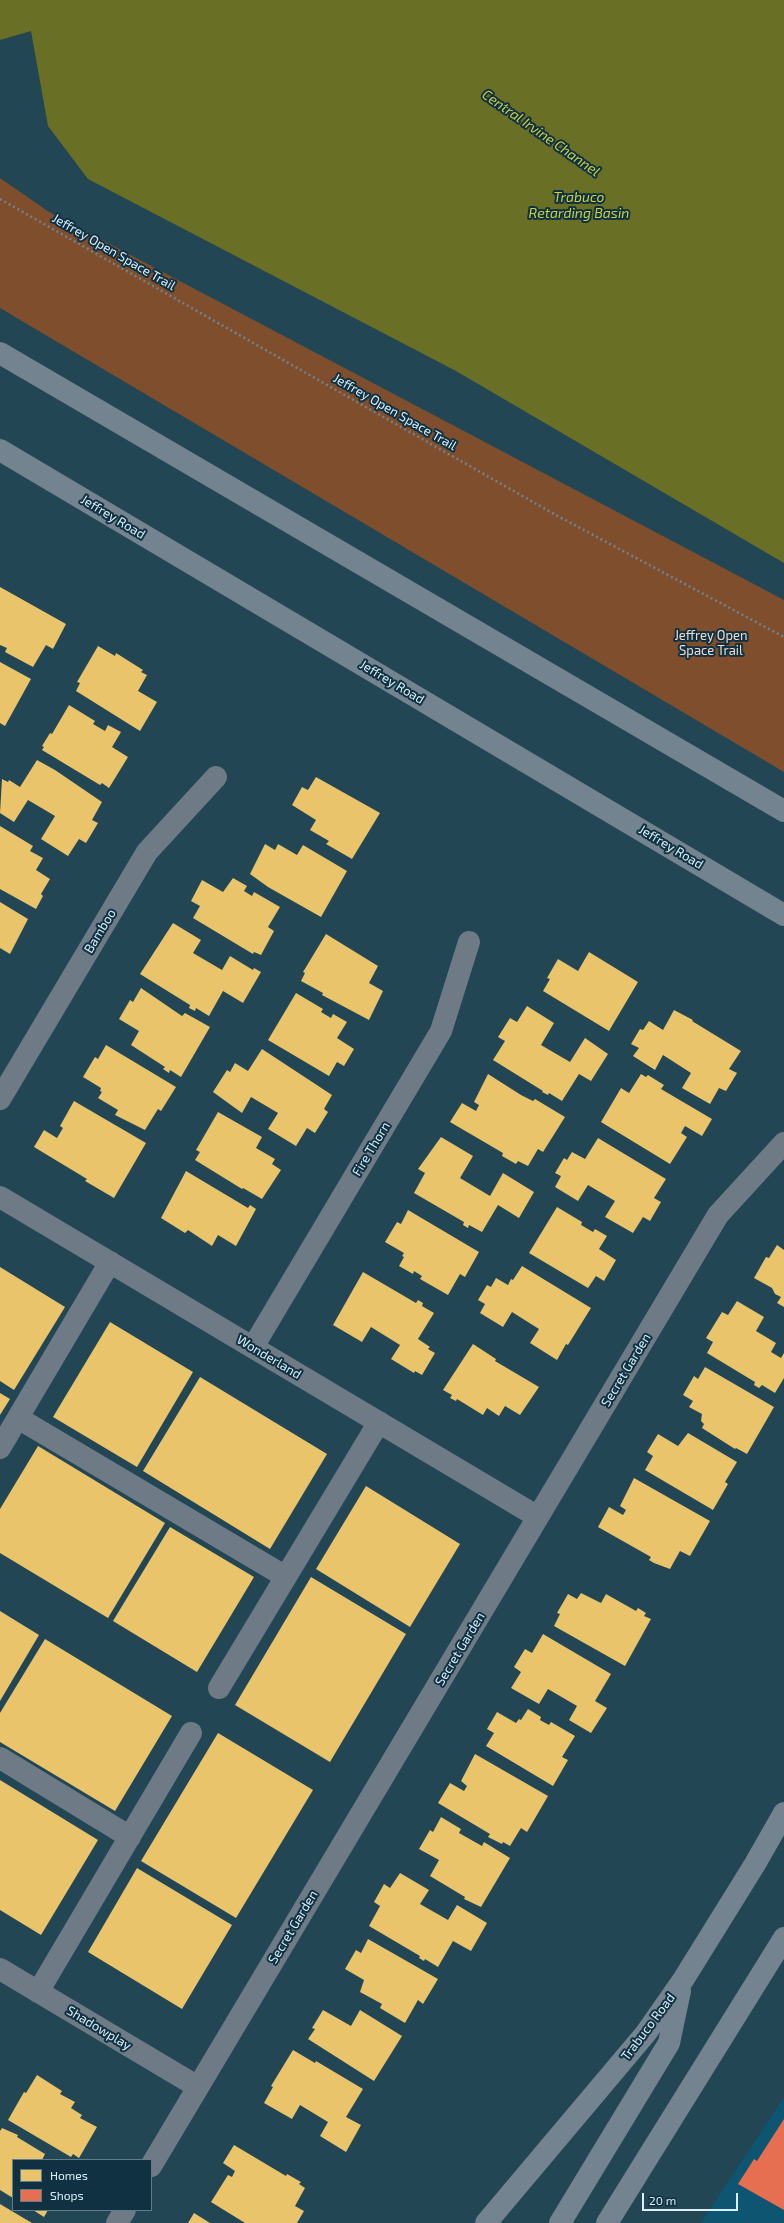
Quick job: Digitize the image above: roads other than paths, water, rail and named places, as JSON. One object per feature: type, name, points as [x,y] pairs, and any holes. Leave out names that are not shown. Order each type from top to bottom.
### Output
[{"type":"main road","points":[[0,353],[784,811]]},
{"type":"main road","name":"Jeffrey Road","points":[[0,450],[784,914]]},
{"type":"main road","name":"Trabuco Road","points":[[486,2223],[646,2034],[683,1980],[755,1864],[784,1813]]},
{"type":"main road","points":[[607,2223],[784,1938]]},
{"type":"main road","points":[[560,2223],[669,2043],[683,1980]]},
{"type":"street","name":"Bamboo","points":[[0,1099],[147,852],[216,777]]},
{"type":"street","name":"Fire Thorn","points":[[253,1347],[441,1031],[469,942]]},
{"type":"street","name":"Secret Garden","points":[[152,2164],[718,1215],[784,1143]]},
{"type":"street","name":"Wonderland","points":[[0,1197],[538,1517]]},
{"type":"street","points":[[0,1448],[110,1262]]},
{"type":"street","points":[[18,1418],[286,1576]]},
{"type":"street","points":[[219,1688],[379,1422]]},
{"type":"street","points":[[38,1992],[191,1733]]},
{"type":"street","points":[[0,1758],[130,1837]]},
{"type":"street","name":"Shadowplay","points":[[0,1969],[198,2087]]},
{"type":"street","points":[[117,2223],[124,2211]]},
{"type":"water","name":"Trabuco Retarding Basin","points":[[0,0],[784,0],[784,563],[456,371],[88,179],[48,126],[31,31],[0,40]]},
{"type":"water label","name":"Central Irvine Channel","points":[[541,133]]},
{"type":"park label","name":"Jeffrey Open Space Trail","points":[[711,644]]}]
